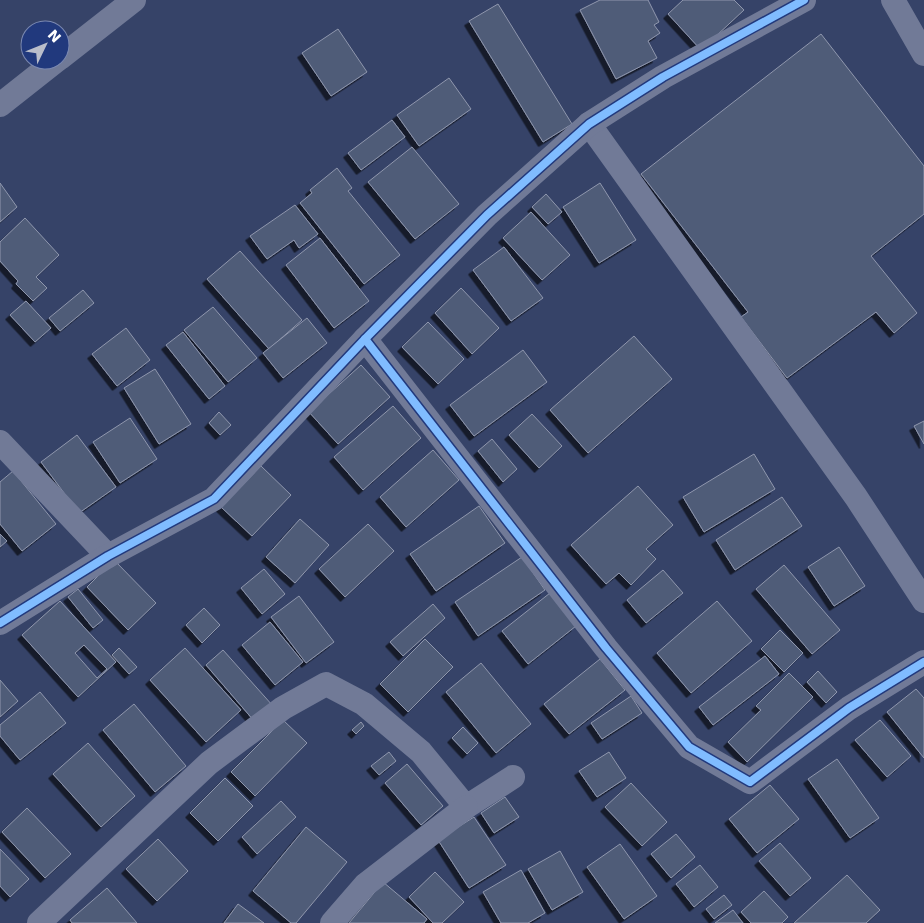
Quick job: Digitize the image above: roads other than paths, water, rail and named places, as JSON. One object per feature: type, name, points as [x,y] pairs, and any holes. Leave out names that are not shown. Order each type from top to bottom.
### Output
[{"type":"street","points":[[70,50],[134,0]]},
{"type":"street","points":[[0,623],[108,556],[214,499],[365,339],[487,215],[589,124],[663,77],[804,0]]},
{"type":"street","points":[[893,0],[924,54]]},
{"type":"street","points":[[0,105],[45,70]]},
{"type":"street","points":[[589,124],[856,497],[924,601]]},
{"type":"street","points":[[365,339],[606,648],[689,747],[750,782],[849,708],[924,662]]},
{"type":"street","points":[[0,442],[108,556]]},
{"type":"street","points":[[39,923],[209,763],[283,708],[326,684],[364,704],[421,752],[466,807]]},
{"type":"street","points":[[332,923],[365,885],[466,807],[514,778]]}]
